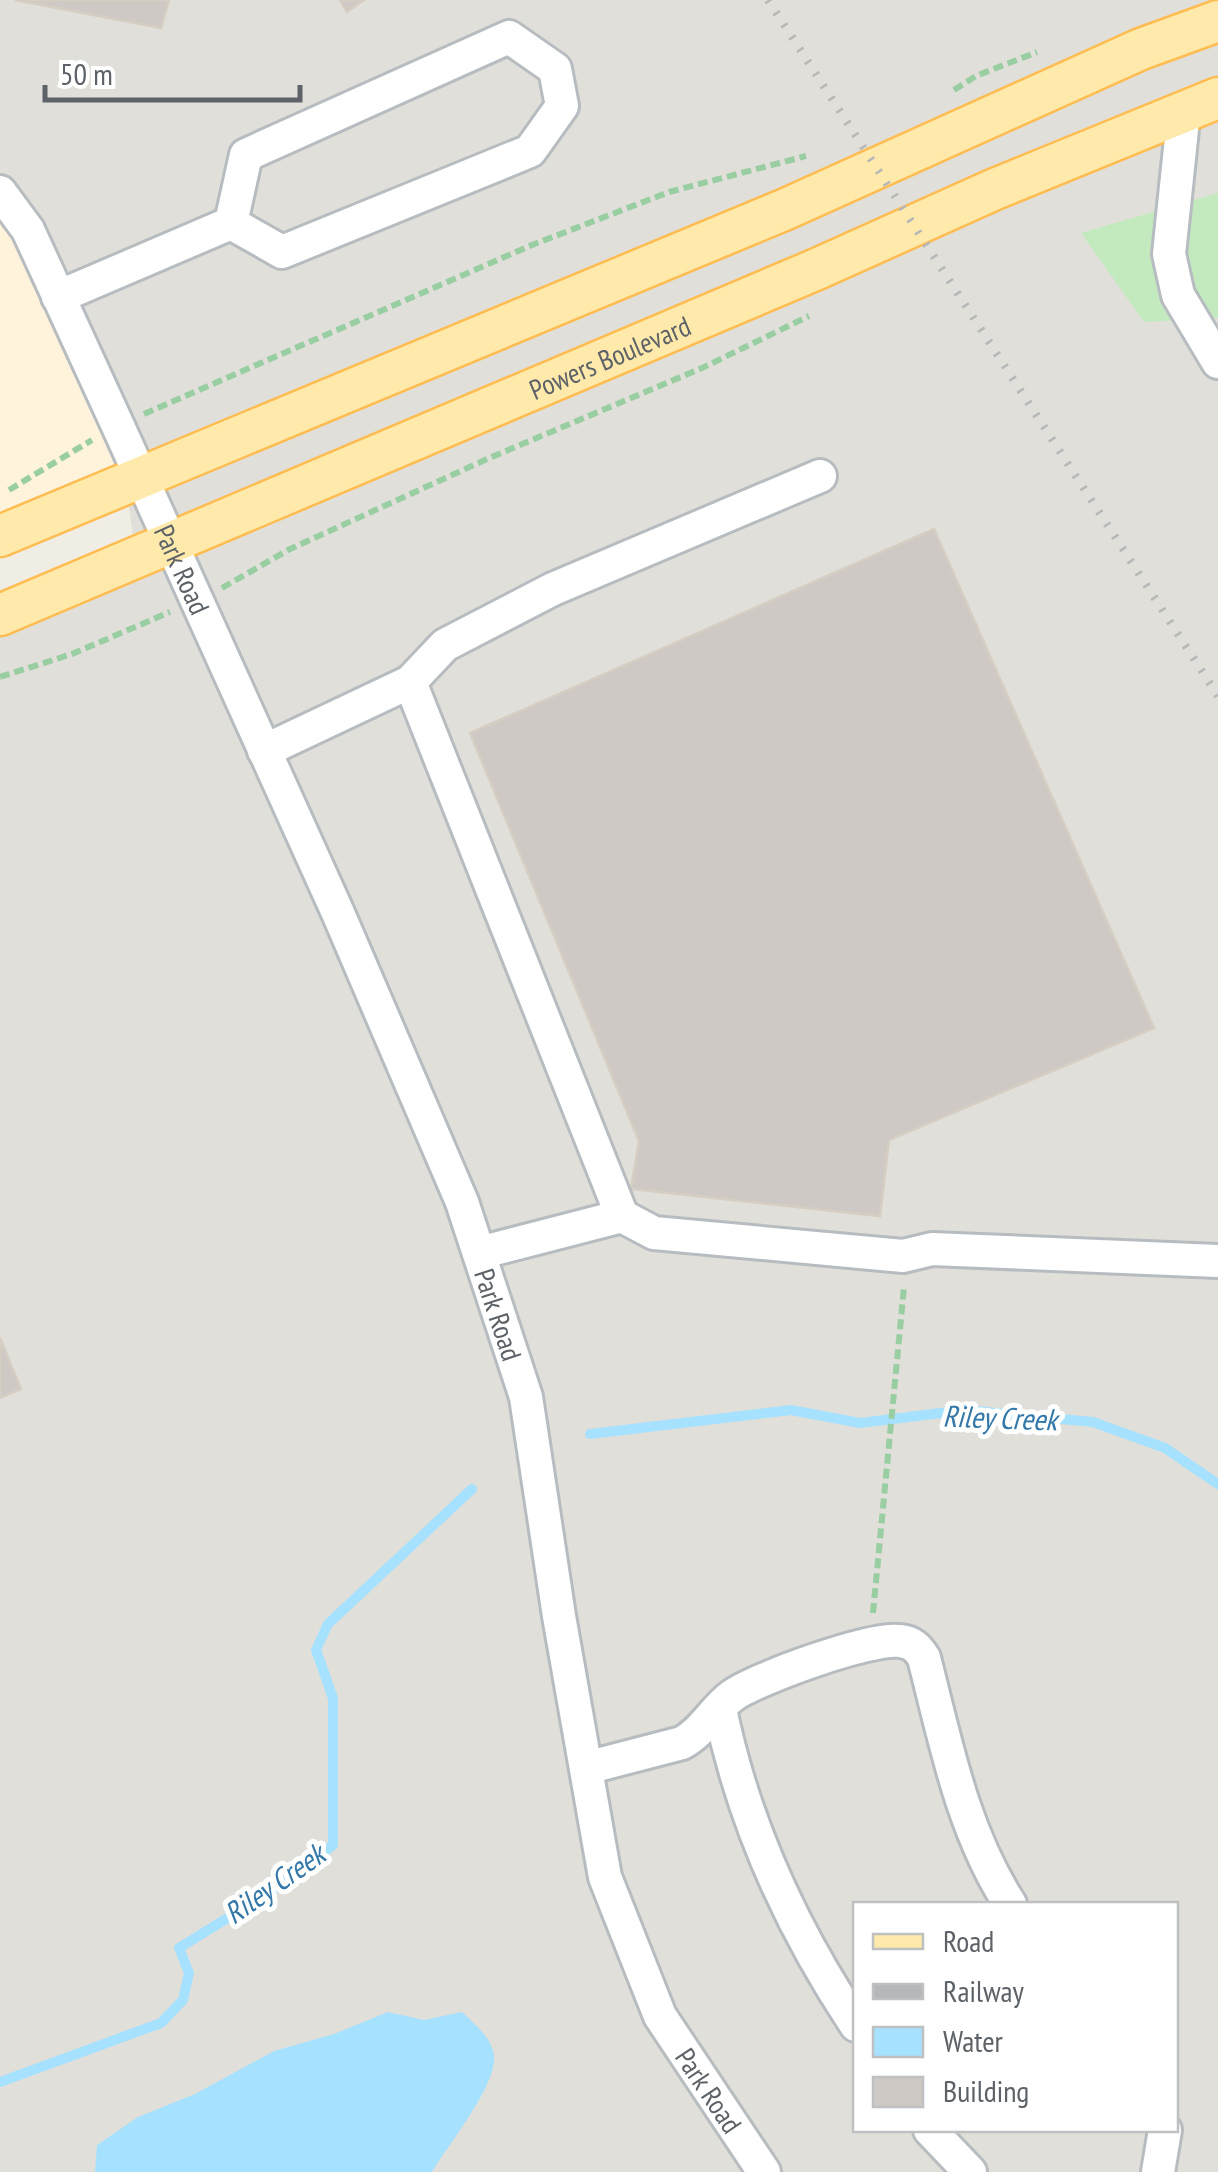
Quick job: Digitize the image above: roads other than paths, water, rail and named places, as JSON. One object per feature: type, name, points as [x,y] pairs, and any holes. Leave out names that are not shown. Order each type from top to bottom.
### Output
[{"type":"main road","points":[[0,536],[142,480],[786,208],[1141,49],[1218,20]]},
{"type":"main road","name":"Powers Boulevard","points":[[0,615],[1201,104]]},
{"type":"street","points":[[509,37],[555,69],[562,106],[530,151],[282,252],[231,223],[246,155],[509,37]]},
{"type":"street","points":[[1201,104],[1170,254],[1178,295],[1218,362]]},
{"type":"street","name":"Park Road","points":[[0,192],[28,230],[118,426],[338,913],[462,1202],[526,1397],[558,1616],[605,1877],[660,2016],[764,2172]]},
{"type":"street","points":[[58,296],[231,223]]},
{"type":"street","points":[[264,751],[410,682],[445,645],[554,589],[820,476]]},
{"type":"street","points":[[410,682],[622,1216],[654,1233],[903,1256],[932,1249],[1218,1261]]},
{"type":"street","points":[[478,1253],[622,1216]]},
{"type":"street","points":[[586,1768],[682,1743],[697,1735],[730,1697],[763,1679],[871,1644],[902,1641],[918,1647],[924,1658],[962,1805],[990,1873],[1009,1902]]},
{"type":"street","points":[[720,1709],[729,1752],[762,1852],[802,1934],[853,2020]]},
{"type":"street","points":[[932,2132],[970,2172]]},
{"type":"street","points":[[1158,2172],[1165,2132]]},
{"type":"water","points":[[388,2012],[424,2020],[462,2012],[482,2031],[493,2049],[488,2083],[432,2172],[95,2172],[97,2145],[138,2117],[195,2094],[274,2051],[334,2034]]},
{"type":"waterway","name":"Riley Creek","points":[[590,1434],[791,1410],[860,1423],[965,1410],[1093,1422],[1165,1448],[1218,1484]]},
{"type":"waterway","name":"Riley Creek","points":[[0,2082],[161,2023],[183,2000],[189,1973],[179,1948],[292,1878],[333,1845],[333,1698],[316,1650],[328,1624],[472,1489]]},
{"type":"railway","points":[[768,0],[1218,696]]}]
